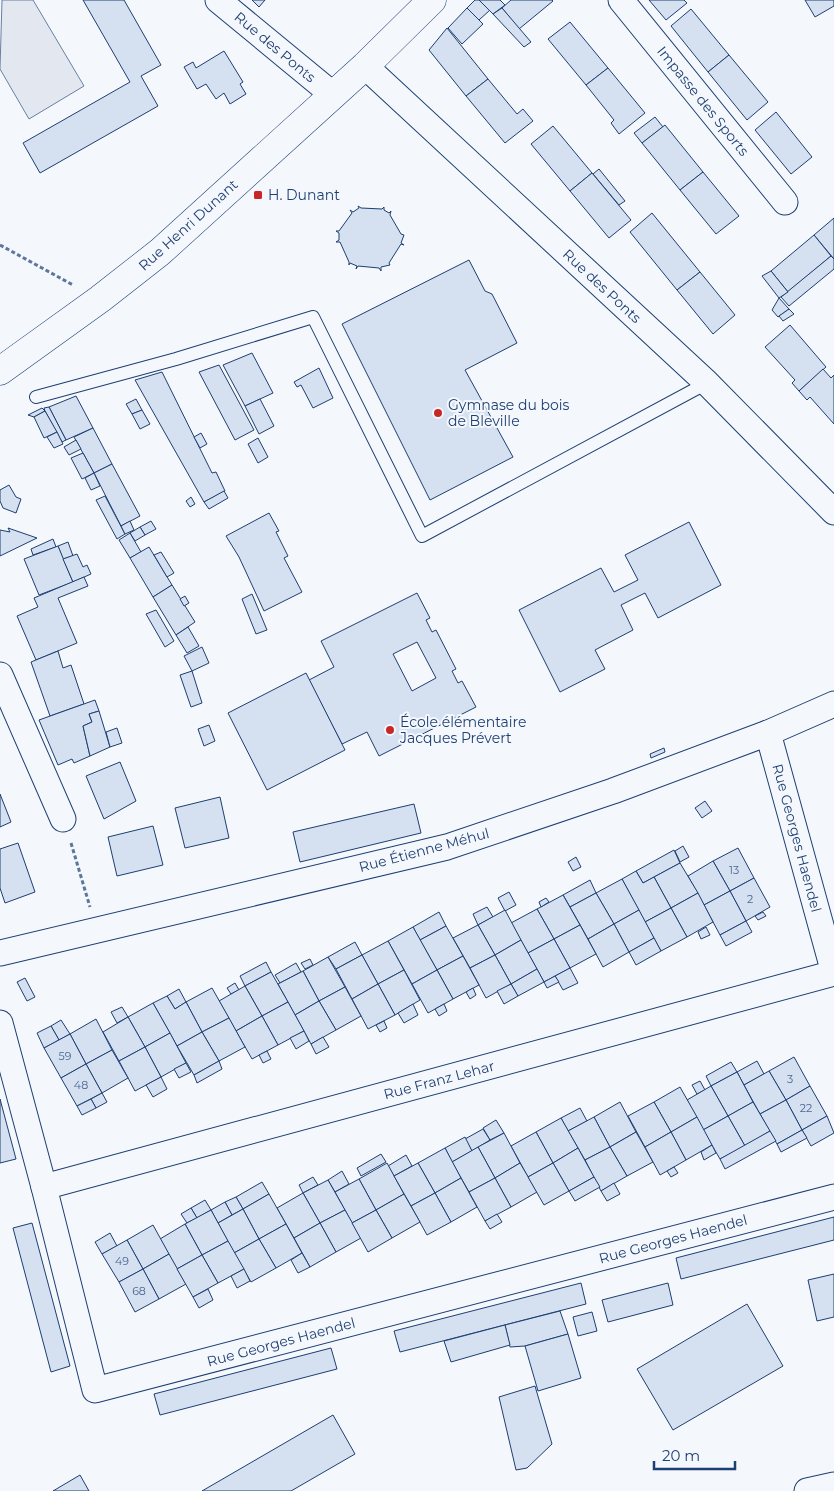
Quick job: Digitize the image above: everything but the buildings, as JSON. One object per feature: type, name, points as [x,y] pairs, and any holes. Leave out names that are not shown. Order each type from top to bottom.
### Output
[{"type":"street","name":"Rue des Ponts","points":[[218,0],[332,94]]},
{"type":"street","name":"Rue Henri Dunant","points":[[0,371],[100,299],[160,252],[365,66],[432,0]]},
{"type":"street","name":"Impasse des Sports","points":[[621,0],[784,202]]},
{"type":"street","name":"Rue des Ponts","points":[[365,66],[706,383],[834,512]]},
{"type":"street","points":[[0,675],[63,819]]},
{"type":"street","name":"Rue Étienne Méhul","points":[[0,954],[447,847],[613,791],[768,733],[834,704]]},
{"type":"street","name":"Rue Georges Haendel","points":[[768,733],[834,973]]},
{"type":"street","name":"Rue Franz Lehar","points":[[44,1187],[834,973]]},
{"type":"street","name":"Rue Georges Haendel","points":[[0,1023],[44,1187],[94,1390],[834,1197]]},
{"type":"street","points":[[807,1491],[834,1485]]},
{"type":"lane","points":[[36,397],[176,359],[313,317],[422,536],[706,383]]},
{"type":"path","points":[[0,245],[100,299]]},
{"type":"path","points":[[63,819],[97,930]]},
{"type":"shaded area","points":[[2,0],[33,0],[84,86],[29,119],[0,69]]},
{"type":"place","name":"H. Dunant","points":[[258,195]]},
{"type":"place","name":"Gymnase du bois de Bleville","points":[[438,413]]},
{"type":"place","name":"École élémentaire Jacques Prévert","points":[[390,730]]}]
